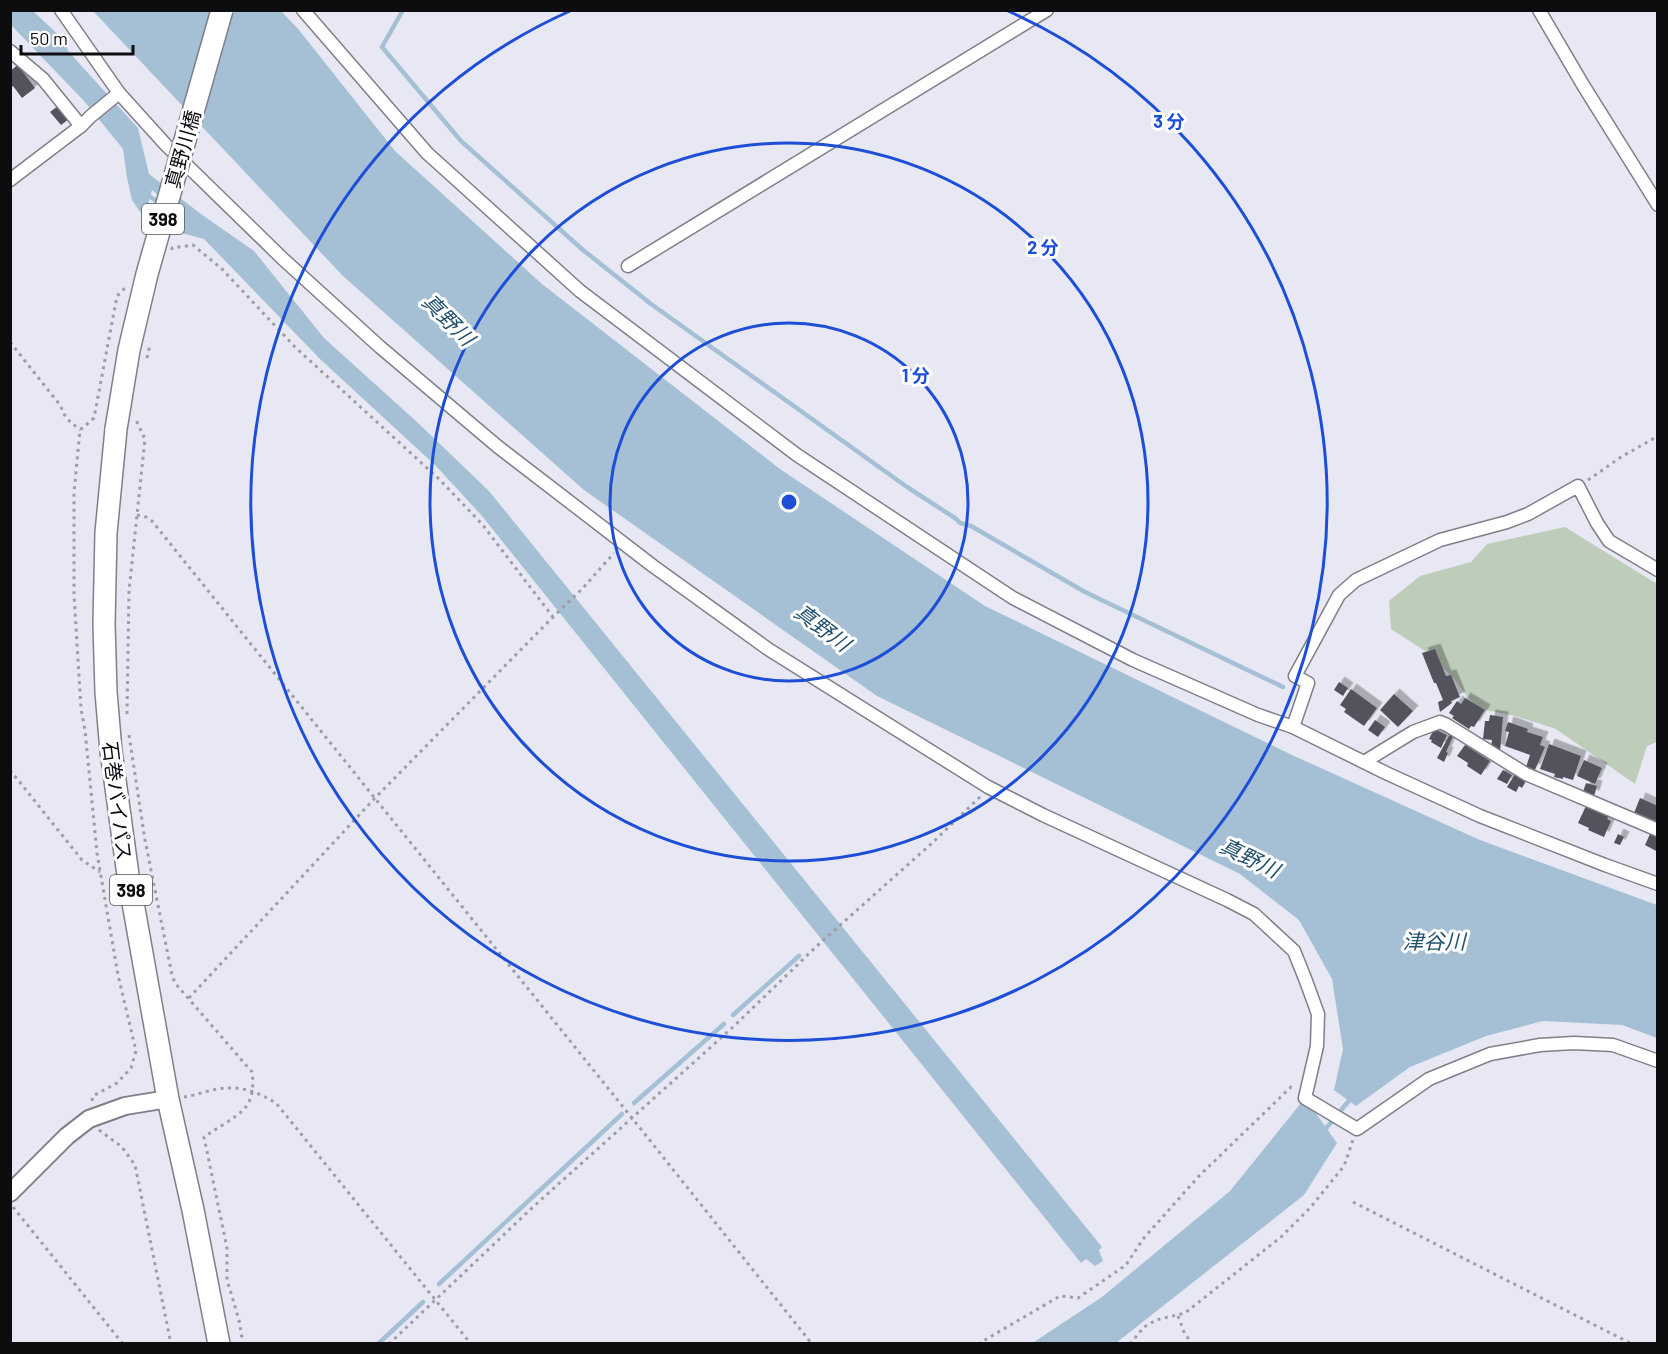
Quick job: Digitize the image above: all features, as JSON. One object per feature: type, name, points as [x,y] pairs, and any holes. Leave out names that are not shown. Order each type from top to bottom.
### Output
[{"type":"highway","name":"真野川橋","points":[[116,429],[129,350],[147,274],[222,10]]},
{"type":"highway","name":"石巻バイパス","points":[[116,429],[106,533],[104,624],[111,751],[128,875],[168,1099],[193,1210],[219,1344]]},
{"type":"street","points":[[61,10],[119,93],[166,145],[274,251],[380,347],[497,446],[624,543],[768,649],[988,787],[1254,914],[1294,951],[1318,1014],[1317,1046],[1305,1098],[1352,1126],[1429,1078],[1490,1053],[1540,1045],[1574,1043],[1613,1045],[1658,1061]]},
{"type":"street","points":[[303,10],[427,153],[580,291],[797,455],[1013,598],[1133,660],[1258,715],[1293,727],[1480,816],[1658,884]]},
{"type":"street","points":[[628,266],[1047,10]]},
{"type":"street","points":[[1539,10],[1658,205]]},
{"type":"street","points":[[10,51],[43,79],[81,126]]},
{"type":"street","points":[[10,180],[81,126],[119,93]]},
{"type":"street","points":[[1293,727],[1308,683],[1295,675],[1339,595],[1356,580],[1440,540],[1528,514],[1578,486],[1597,523],[1609,540],[1658,570]]},
{"type":"street","points":[[1364,762],[1413,732],[1440,723],[1447,725],[1526,774],[1658,830]]},
{"type":"street","points":[[10,1193],[67,1136],[89,1119],[125,1106],[168,1099]]},
{"type":"path","points":[[170,256],[172,248],[193,246],[222,269],[295,346],[439,479],[482,524],[553,616]]},
{"type":"path","points":[[147,358],[153,334]]},
{"type":"path","points":[[10,342],[60,405],[66,418],[80,430]]},
{"type":"path","points":[[127,722],[129,591],[145,440],[134,415]]},
{"type":"path","points":[[1578,486],[1658,436]]},
{"type":"path","points":[[137,514],[152,521],[812,1344]]},
{"type":"path","points":[[189,998],[375,798],[583,588],[624,543]]},
{"type":"path","points":[[129,734],[145,840],[172,975],[175,983],[252,1072],[254,1082],[245,1108],[204,1137],[227,1248],[227,1280],[239,1320],[243,1344]]},
{"type":"path","points":[[10,770],[82,860],[101,873]]},
{"type":"path","points":[[389,1344],[533,1207],[945,832],[988,787]]},
{"type":"path","points":[[978,1344],[1060,1296],[1078,1298],[1126,1265],[1143,1239],[1199,1176],[1291,1087],[1305,1098]]},
{"type":"path","points":[[168,1099],[226,1088],[252,1091],[276,1103],[471,1344]]},
{"type":"path","points":[[1132,1343],[1144,1326],[1156,1320],[1185,1313],[1272,1244],[1310,1208],[1344,1166],[1352,1126]]},
{"type":"path","points":[[1353,1202],[1632,1344]]},
{"type":"path","points":[[10,1203],[123,1344]]},
{"type":"path","points":[[1178,1316],[1192,1344]]},
{"type":"green space","points":[[1565,527],[1657,584],[1657,742],[1647,746],[1635,784],[1556,729],[1515,716],[1476,708],[1455,680],[1428,653],[1391,629],[1389,601],[1420,576],[1471,562],[1487,544]]},
{"type":"water","points":[[11,11],[33,11],[65,41],[68,51],[138,128],[149,174],[254,251],[324,338],[489,491],[1102,1247],[1099,1250],[1103,1261],[1095,1266],[1086,1259],[1081,1263],[482,516],[436,466],[320,359],[204,239],[174,231],[178,211],[152,190],[143,216],[132,200],[123,149],[84,101],[11,25]]},
{"type":"water","name":"津谷川","points":[[93,11],[281,11],[299,30],[395,151],[542,284],[780,469],[985,606],[1292,755],[1480,840],[1657,905],[1657,1038],[1622,1025],[1543,1021],[1486,1036],[1410,1067],[1356,1106],[1334,1090],[1343,1049],[1332,979],[1299,920],[1240,874],[877,696],[584,490],[343,276]]},
{"type":"water","points":[[1305,1098],[1337,1143],[1304,1195],[1116,1343],[1031,1344],[1102,1297],[1230,1191]]},
{"type":"building","points":[[18,65],[35,88],[22,98],[13,86],[10,88],[10,71]]},
{"type":"building","points":[[58,106],[69,119],[61,125],[50,112]]},
{"type":"building","points":[[1435,649],[1446,676],[1451,675],[1460,697],[1451,701],[1452,703],[1440,712],[1438,702],[1443,700],[1422,653]]},
{"type":"building","points":[[1339,682],[1348,688],[1343,696],[1334,690]]},
{"type":"building","points":[[1351,689],[1377,708],[1364,726],[1344,712],[1346,709],[1340,705]]},
{"type":"building","points":[[1394,694],[1413,711],[1398,727],[1380,710]]},
{"type":"building","points":[[1465,698],[1485,710],[1474,727],[1471,726],[1469,729],[1452,718],[1454,716],[1449,713],[1457,701],[1461,704]]},
{"type":"building","points":[[1490,715],[1503,717],[1500,752],[1491,747],[1492,740],[1483,739],[1485,721],[1489,721]]},
{"type":"building","points":[[1375,720],[1385,727],[1378,737],[1368,730]]},
{"type":"building","points":[[1508,722],[1543,737],[1540,745],[1545,747],[1535,770],[1526,767],[1530,755],[1505,746],[1509,732],[1505,731]]},
{"type":"building","points":[[1434,729],[1447,735],[1441,748],[1429,739]]},
{"type":"building","points":[[1451,732],[1454,734],[1444,762],[1437,758]]},
{"type":"building","points":[[1549,744],[1581,756],[1573,780],[1554,777],[1555,774],[1540,769]]},
{"type":"building","points":[[1465,745],[1490,761],[1481,775],[1457,756]]},
{"type":"building","points":[[1584,760],[1602,768],[1595,784],[1577,776]]},
{"type":"building","points":[[1503,770],[1512,775],[1507,784],[1497,779]]},
{"type":"building","points":[[1515,774],[1526,781],[1522,788],[1519,786],[1516,792],[1507,787]]},
{"type":"building","points":[[1586,783],[1597,786],[1594,796],[1583,792]]},
{"type":"building","points":[[1640,798],[1658,806],[1658,822],[1634,813]]},
{"type":"building","points":[[1586,806],[1609,816],[1607,819],[1611,821],[1604,837],[1578,823]]},
{"type":"building","points":[[1651,832],[1658,836],[1658,852],[1645,845]]},
{"type":"building","points":[[1618,834],[1624,837],[1620,845],[1614,843]]},
{"type":"waterway","points":[[403,10],[382,47],[461,141],[583,250],[651,304],[960,523],[971,526],[1085,592],[1283,687]]},
{"type":"waterway","points":[[148,191],[149,196],[161,204]]},
{"type":"waterway","points":[[733,1015],[799,956]]},
{"type":"waterway","points":[[634,1103],[724,1024]]},
{"type":"waterway","points":[[1323,1132],[1352,1097]]},
{"type":"waterway","points":[[439,1284],[622,1114]]},
{"type":"waterway","points":[[378,1344],[423,1302]]},
{"type":"water label","name":"真野川","points":[[449,319]]},
{"type":"water label","name":"真野川","points":[[823,627]]},
{"type":"water label","name":"真野川","points":[[1250,857]]}]
